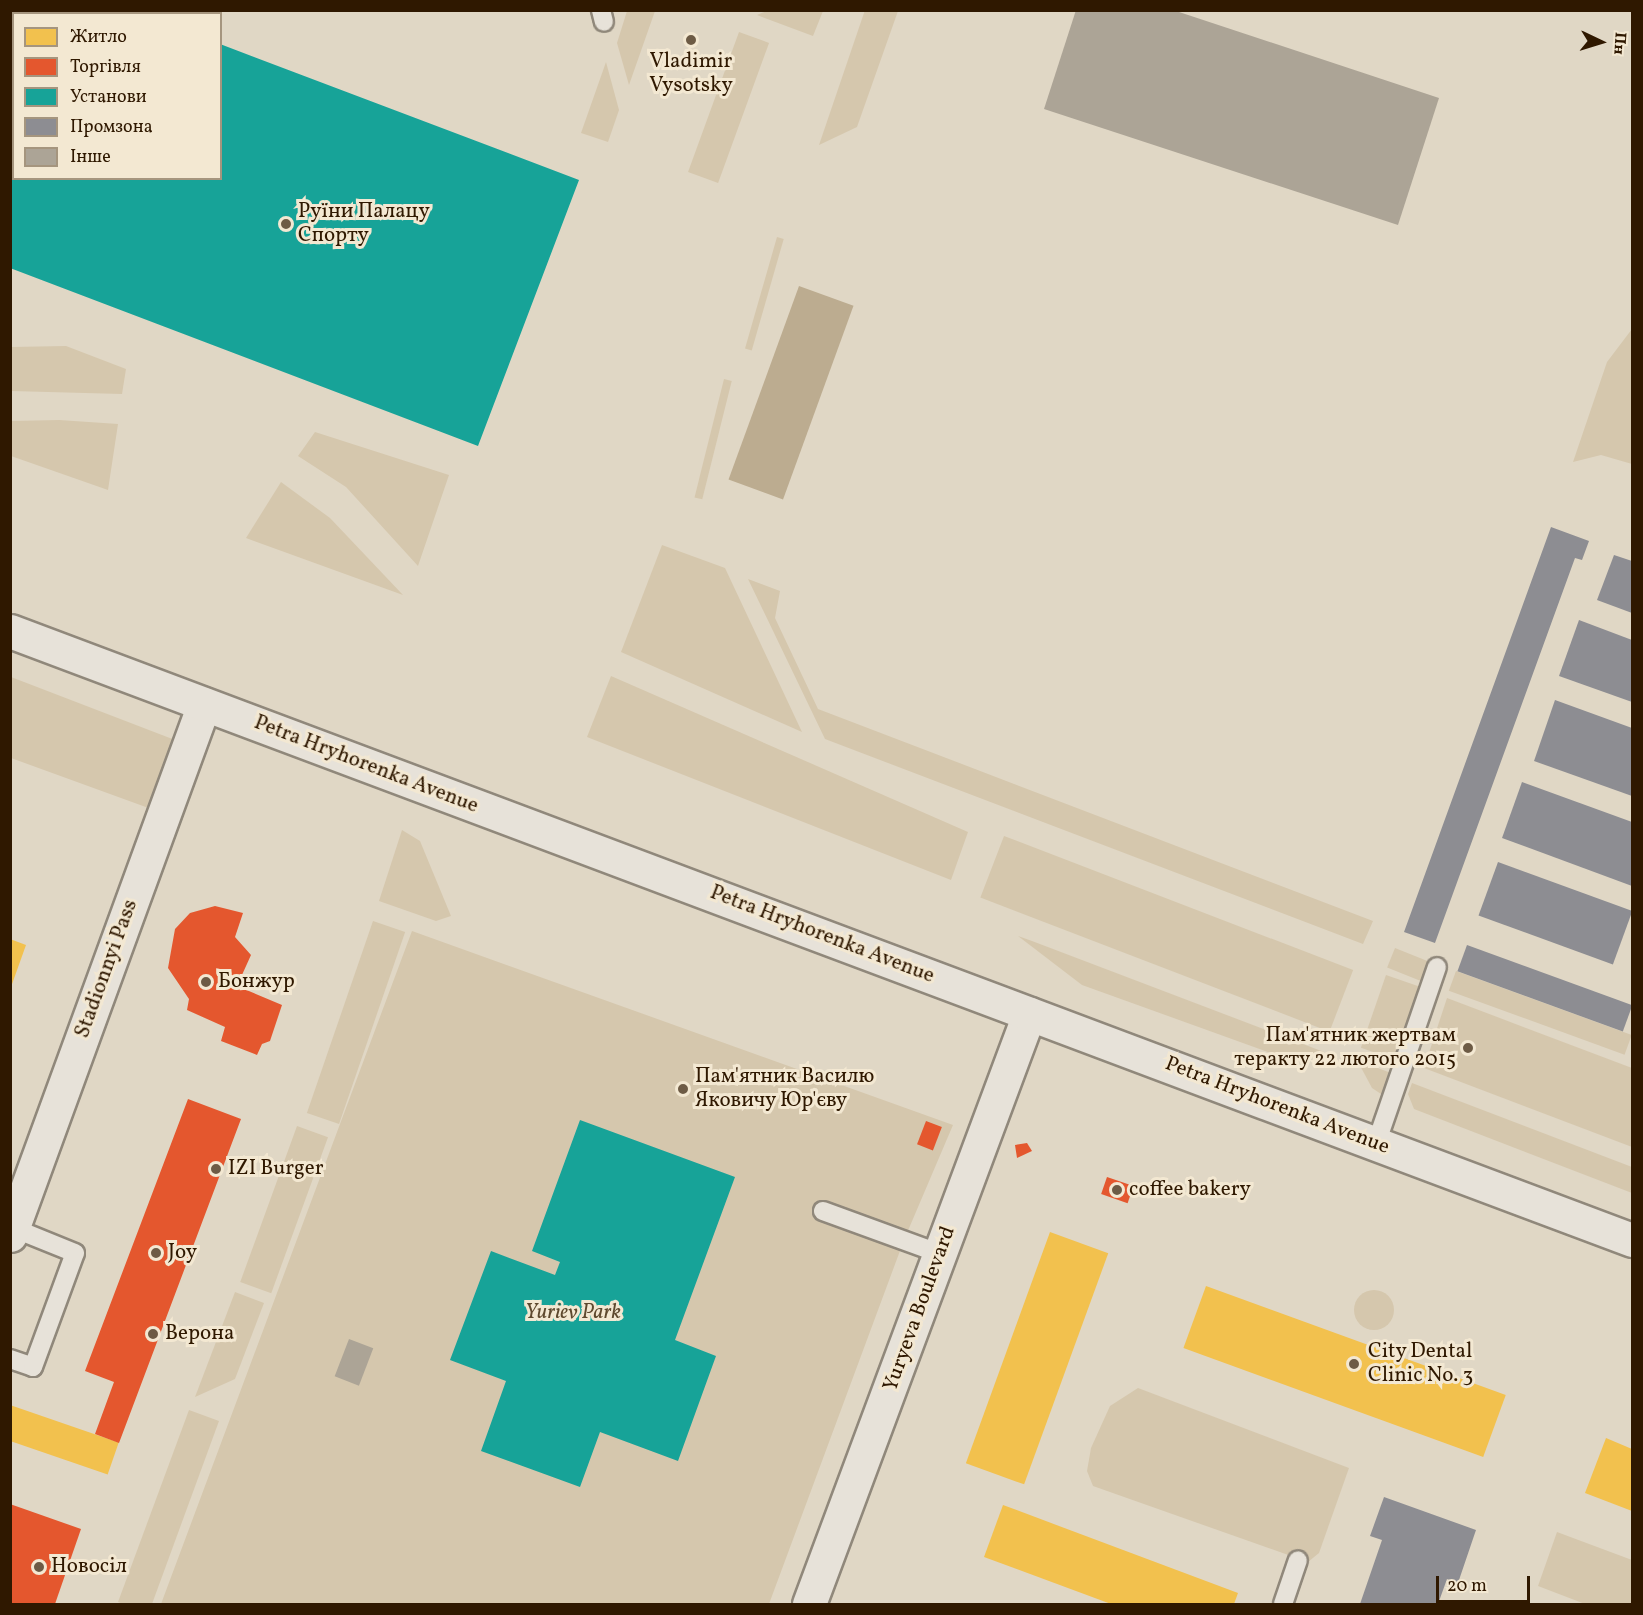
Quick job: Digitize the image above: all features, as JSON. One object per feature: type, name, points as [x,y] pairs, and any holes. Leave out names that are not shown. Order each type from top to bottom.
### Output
[{"type":"main road","name":"Petra Hryhorenka Avenue","points":[[10,631],[1632,1240]]},
{"type":"main road","name":"Stadionnyi Pass","points":[[12,1232],[204,704]]},
{"type":"main road","name":"Yuryeva Boulevard","points":[[809,1605],[1029,1014]]},
{"type":"lane","points":[[1376,1144],[1437,967]]},
{"type":"lane","points":[[823,1211],[941,1254]]},
{"type":"lane","points":[[10,1359],[33,1367],[75,1252],[12,1232]]},
{"type":"lane","points":[[1283,1605],[1298,1560]]},
{"type":"green space","points":[[769,10],[823,11],[813,36],[757,15]]},
{"type":"green space","points":[[865,10],[898,11],[857,127],[819,145]]},
{"type":"green space","points":[[627,11],[655,11],[629,85],[617,43]]},
{"type":"green space","points":[[739,32],[769,43],[718,183],[688,172]]},
{"type":"green space","points":[[606,62],[619,110],[608,142],[581,133]]},
{"type":"green space","points":[[777,237],[784,239],[752,350],[745,349]]},
{"type":"green space","points":[[1632,329],[1632,464],[1601,455],[1573,462],[1607,362]]},
{"type":"green space","points":[[66,346],[126,369],[122,394],[11,391],[11,347]]},
{"type":"green space","points":[[724,379],[732,381],[702,499],[694,497]]},
{"type":"green space","points":[[59,420],[118,424],[108,490],[11,456],[11,421]]},
{"type":"green space","points":[[315,432],[449,475],[418,566],[346,487],[298,456]]},
{"type":"green space","points":[[281,482],[330,518],[403,595],[246,538]]},
{"type":"green space","points":[[662,545],[725,568],[802,732],[621,652]]},
{"type":"green space","points":[[748,579],[780,591],[775,618],[818,709],[1373,921],[1363,944],[825,739]]},
{"type":"green space","points":[[611,676],[968,832],[951,880],[587,737]]},
{"type":"green space","points":[[11,677],[175,740],[154,810],[11,758]]},
{"type":"green space","points":[[402,830],[420,841],[451,916],[436,921],[379,901]]},
{"type":"green space","points":[[1004,836],[1353,970],[1330,1032],[980,898]]},
{"type":"green space","points":[[373,921],[405,932],[339,1124],[307,1113]]},
{"type":"green space","name":"Yuriev Park","points":[[412,931],[953,1125],[904,1240],[769,1604],[161,1604]]},
{"type":"green space","points":[[1018,936],[1324,1052],[1293,1061],[1082,985]]},
{"type":"green space","points":[[1395,948],[1433,963],[1425,983],[1387,967]]},
{"type":"green space","points":[[1456,971],[1632,1035],[1625,1055],[1449,991]]},
{"type":"green space","points":[[1386,975],[1426,989],[1401,1061],[1361,1048]]},
{"type":"green space","points":[[1447,998],[1632,1068],[1632,1147],[1424,1068]]},
{"type":"green space","points":[[1357,1060],[1396,1075],[1387,1098],[1372,1088]]},
{"type":"green space","points":[[1412,1083],[1632,1167],[1632,1193],[1414,1109],[1408,1094]]},
{"type":"green space","points":[[297,1126],[328,1137],[271,1293],[240,1282]]},
{"type":"green space","points":[[1374,1290],[1388,1296],[1394,1310],[1388,1324],[1374,1330],[1360,1324],[1354,1310],[1360,1296]]},
{"type":"green space","points":[[235,1292],[264,1303],[235,1379],[195,1397]]},
{"type":"green space","points":[[1138,1388],[1349,1468],[1319,1553],[1308,1562],[1093,1486],[1087,1471],[1091,1448],[1110,1406]]},
{"type":"green space","points":[[189,1410],[219,1421],[152,1604],[123,1604],[118,1602]]},
{"type":"green space","points":[[1557,1532],[1632,1560],[1632,1604],[1585,1604],[1538,1586]]},
{"type":"shaded area","points":[[799,286],[854,306],[783,499],[729,480]]},
{"type":"building: Житло","points":[[10,939],[26,945],[11,987],[10,987]]},
{"type":"building: Житло","points":[[1050,1232],[1108,1253],[1024,1484],[966,1463]]},
{"type":"building: Житло","points":[[1206,1286],[1506,1395],[1483,1457],[1183,1348]]},
{"type":"building: Житло","points":[[10,1405],[119,1442],[108,1475],[10,1441]]},
{"type":"building: Житло","points":[[1606,1438],[1632,1449],[1632,1511],[1585,1493]]},
{"type":"building: Житло","points":[[1003,1505],[1238,1593],[1234,1604],[1111,1604],[984,1557]]},
{"type":"building: Торгівля","name":"Бонжур","points":[[215,906],[243,913],[235,937],[251,955],[237,986],[282,1005],[270,1041],[262,1044],[257,1055],[221,1041],[225,1027],[187,1010],[189,999],[168,968],[175,929],[190,913]]},
{"type":"building: Торгівля","points":[[188,1099],[241,1119],[119,1443],[95,1434],[114,1382],[85,1371]]},
{"type":"building: Торгівля","points":[[926,1121],[942,1127],[933,1150],[917,1144]]},
{"type":"building: Торгівля","points":[[1027,1143],[1032,1151],[1017,1158],[1015,1145]]},
{"type":"building: Торгівля","name":"coffee bakery","points":[[1107,1177],[1133,1186],[1128,1203],[1101,1194]]},
{"type":"building: Торгівля","name":"Новосіл","points":[[10,1504],[81,1529],[55,1604],[10,1604]]},
{"type":"building: Установи","name":"Руїни Палацу Спорту","points":[[10,10],[97,12],[12,12],[12,180],[222,180],[222,45],[579,180],[478,446],[10,268]]},
{"type":"building: Установи","points":[[580,1120],[735,1177],[675,1340],[716,1356],[678,1461],[600,1432],[580,1487],[481,1451],[506,1381],[450,1360],[491,1251],[555,1275],[560,1262],[532,1251]]},
{"type":"building: Промзона","points":[[1551,527],[1589,541],[1582,560],[1575,558],[1435,943],[1404,932]]},
{"type":"building: Промзона","points":[[1614,555],[1632,561],[1632,613],[1597,600]]},
{"type":"building: Промзона","points":[[1579,620],[1632,640],[1632,702],[1559,676]]},
{"type":"building: Промзона","points":[[1555,700],[1632,728],[1632,796],[1534,761]]},
{"type":"building: Промзона","points":[[1522,782],[1632,822],[1632,886],[1502,838]]},
{"type":"building: Промзона","points":[[1498,862],[1632,911],[1613,964],[1479,916]]},
{"type":"building: Промзона","points":[[1467,945],[1632,1005],[1623,1032],[1457,971]]},
{"type":"building: Промзона","points":[[1384,1497],[1476,1530],[1458,1583],[1447,1579],[1438,1604],[1360,1604],[1382,1540],[1370,1536]]},
{"type":"building: Інше","points":[[1076,10],[1173,10],[1439,98],[1398,225],[1044,109]]},
{"type":"building: Інше","points":[[349,1339],[373,1348],[359,1386],[335,1376]]},
{"type":"place","name":"Vladimir Vysotsky","points":[[691,40]]},
{"type":"place","name":"Руїни Палацу Спорту","points":[[286,224]]},
{"type":"place","name":"Бонжур","points":[[206,982]]},
{"type":"place","name":"Пам'ятник жертвам теракту 22 лютого 2015","points":[[1468,1048]]},
{"type":"place","name":"Пам'ятник Василю Яковичу Юр'єву","points":[[683,1089]]},
{"type":"place","name":"IZI Burger","points":[[216,1169]]},
{"type":"place","name":"coffee bakery","points":[[1117,1190]]},
{"type":"place","name":"Joy","points":[[156,1253]]},
{"type":"place","name":"Верона","points":[[153,1334]]},
{"type":"place","name":"City Dental Clinic No. 3","points":[[1354,1364]]},
{"type":"place","name":"Новосіл","points":[[39,1567]]}]
